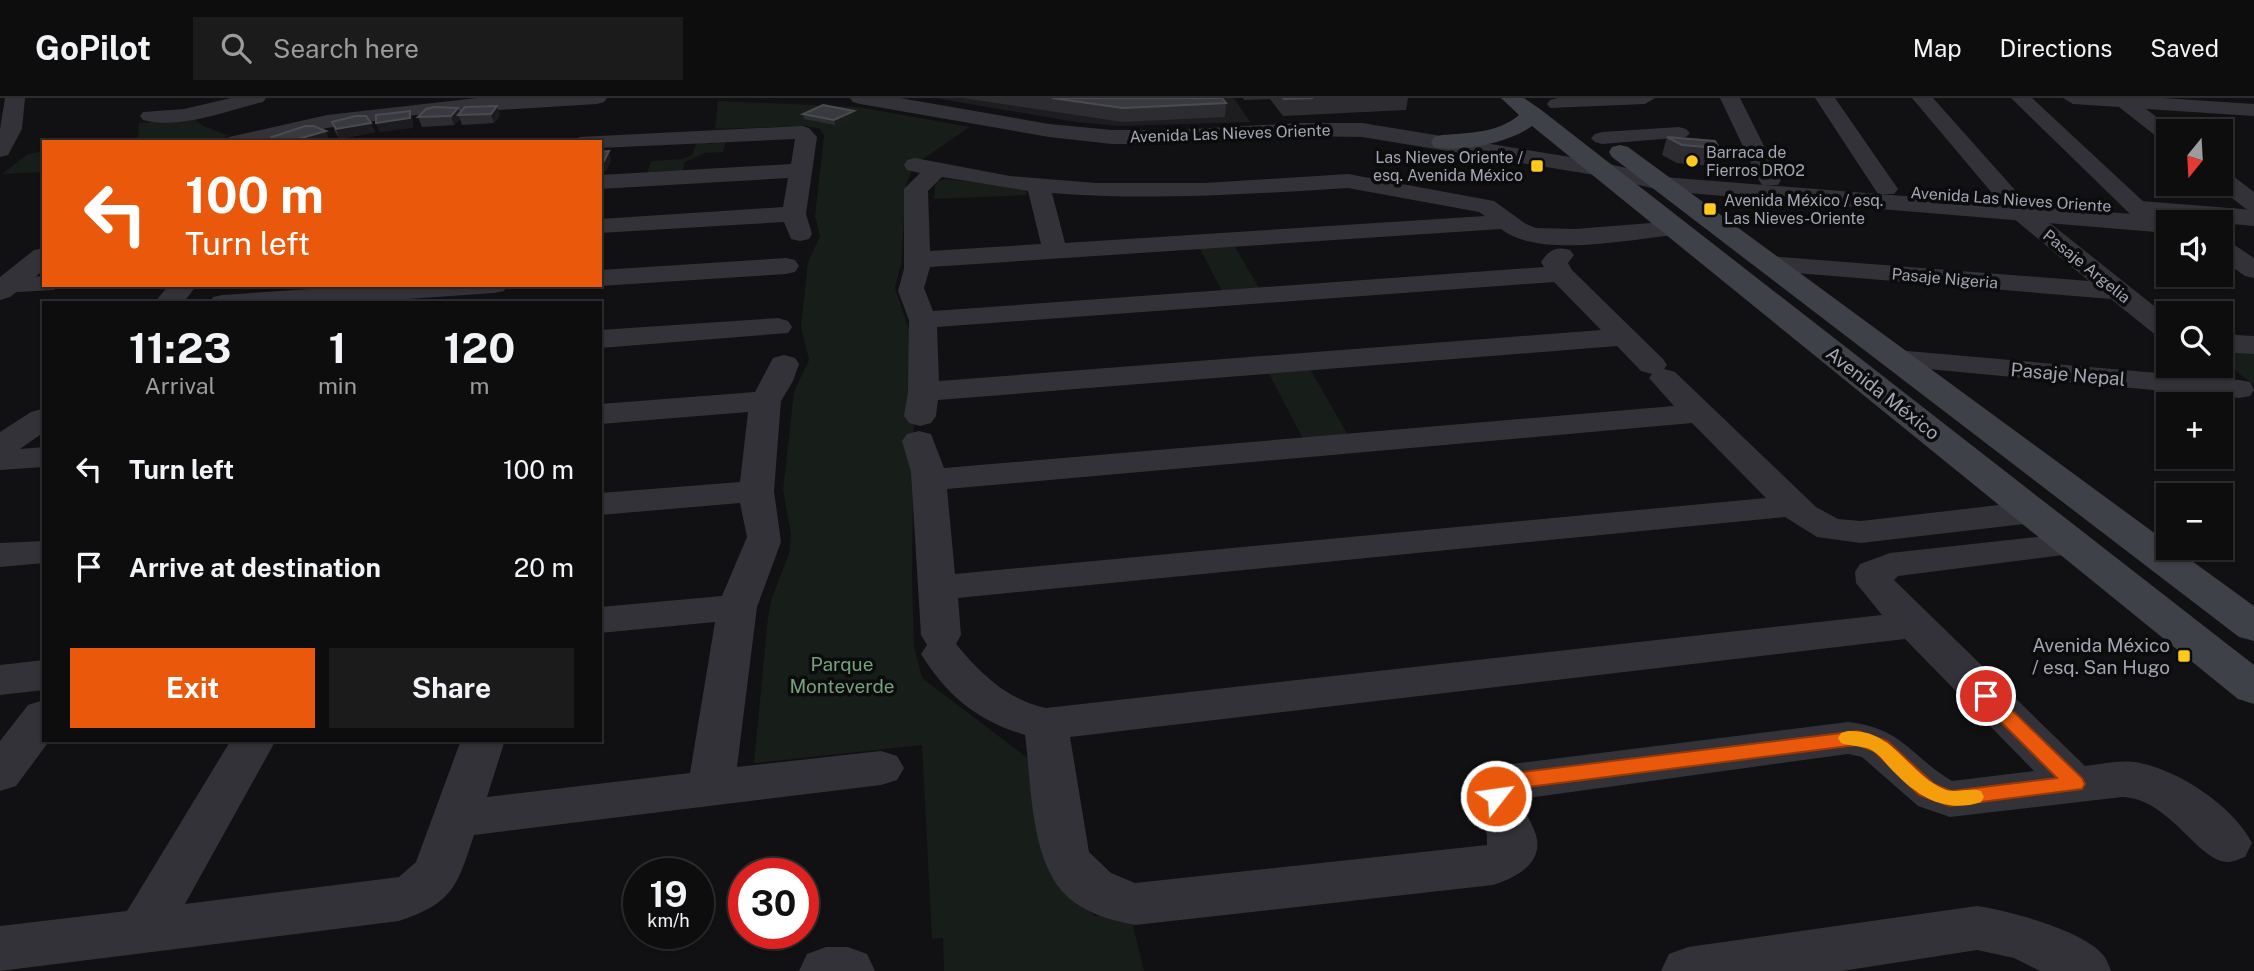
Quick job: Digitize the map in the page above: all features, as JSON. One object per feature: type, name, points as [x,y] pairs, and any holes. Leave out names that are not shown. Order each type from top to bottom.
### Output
[{"type":"main road","name":"Avenida México","points":[[1511,98],[1532,114],[1601,153]]},
{"type":"main road","name":"Avenida México","points":[[1553,101],[1601,153],[1687,237],[2073,544],[2246,674]]},
{"type":"main road","points":[[1442,142],[1504,132],[1521,125],[1532,114]]},
{"type":"main road","name":"Avenida México","points":[[1654,177],[2254,627]]},
{"type":"street","points":[[0,150],[11,130],[15,98]]},
{"type":"street","points":[[144,138],[143,121],[147,107],[175,116],[256,98]]},
{"type":"street","points":[[245,140],[320,121],[396,109],[597,98]]},
{"type":"street","name":"Avenida Las Nieves Oriente","points":[[860,98],[900,101],[1093,136],[1161,138],[1337,129],[1442,142],[1601,153],[1654,177],[2015,205],[2138,209],[2254,218]]},
{"type":"street","points":[[1553,101],[1645,98]]},
{"type":"street","points":[[1730,98],[1770,180]]},
{"type":"street","points":[[1825,98],[1886,189]]},
{"type":"street","name":"Pasaje Argelia","points":[[1922,98],[2015,205],[2156,321]]},
{"type":"street","points":[[2021,98],[2138,209]]},
{"type":"street","points":[[2073,98],[2254,110]]},
{"type":"street","points":[[2123,100],[2156,126]]},
{"type":"street","points":[[2230,108],[2254,125]]},
{"type":"street","points":[[602,141],[798,131],[806,137],[801,170],[798,229],[782,296],[784,362],[778,381],[765,401],[756,491],[762,538],[737,607],[711,788]]},
{"type":"street","points":[[1601,153],[1679,133]]},
{"type":"street","points":[[1687,237],[1551,237],[1526,233],[1497,212],[1479,204],[1348,181],[1166,191],[1038,186],[926,168],[916,188],[914,279],[923,320],[924,392],[919,434],[929,480],[941,645],[958,677],[993,705],[1018,718],[1046,724],[1914,625]]},
{"type":"street","points":[[602,181],[801,170]]},
{"type":"street","name":"Avenida Las Nieves Oriente","points":[[1654,177],[1770,180],[1886,189],[2156,223]]},
{"type":"street","points":[[1038,186],[1055,251]]},
{"type":"street","points":[[2233,187],[2254,204]]},
{"type":"street","points":[[914,279],[1055,251],[1508,222]]},
{"type":"street","points":[[602,226],[798,229]]},
{"type":"street","points":[[2233,230],[2254,232]]},
{"type":"street","points":[[1687,237],[1564,254],[1554,262],[1561,274],[1792,506],[1820,525],[1852,532],[2033,512]]},
{"type":"street","points":[[2233,255],[2254,270]]},
{"type":"street","name":"Pasaje Nigeria","points":[[1770,264],[2119,291]]},
{"type":"street","points":[[3,288],[40,269]]},
{"type":"street","points":[[923,320],[1561,274]]},
{"type":"street","points":[[602,278],[782,296]]},
{"type":"street","points":[[170,301],[182,287]]},
{"type":"street","points":[[253,301],[464,287]]},
{"type":"street","points":[[602,339],[782,296]]},
{"type":"street","points":[[924,392],[1624,337]]},
{"type":"street","points":[[2233,344],[2254,345]]},
{"type":"street","name":"Pasaje Nepal","points":[[1896,359],[2247,395]]},
{"type":"street","points":[[2226,378],[2247,395]]},
{"type":"street","points":[[602,414],[765,401]]},
{"type":"street","points":[[929,480],[1699,413]]},
{"type":"street","points":[[0,447],[41,419]]},
{"type":"street","points":[[0,460],[42,457]]},
{"type":"street","points":[[602,504],[756,491]]},
{"type":"street","points":[[937,588],[1792,506]]},
{"type":"street","points":[[2073,544],[1880,567],[1874,572],[1875,583],[1914,625],[2075,784]]},
{"type":"street","points":[[0,555],[42,552]]},
{"type":"street","points":[[602,620],[737,607]]},
{"type":"street","points":[[0,680],[42,675]]},
{"type":"street","points":[[0,774],[42,719]]},
{"type":"street","points":[[1046,724],[1065,853],[1071,868],[1096,891],[1114,900],[1135,904],[1503,862],[1513,851],[1513,842],[1496,796],[1504,783],[1858,738],[1881,746],[1927,790],[1950,799],[2132,778],[2155,784],[2167,791],[2228,844]]},
{"type":"street","points":[[143,931],[253,742]]},
{"type":"street","points":[[0,949],[399,900],[423,889],[433,879],[482,742]]},
{"type":"street","points":[[455,819],[881,768]]},
{"type":"street","points":[[1689,971],[1977,928],[1997,930],[2046,946],[2084,971]]},
{"type":"street","points":[[825,971],[849,971]]},
{"type":"shaded area","points":[[935,98],[1234,98],[1250,122],[1118,126],[1076,122]]},
{"type":"green space","name":"Parque Monteverde","points":[[718,101],[859,107],[970,127],[914,165],[906,185],[901,264],[895,288],[909,330],[914,399],[914,647],[922,678],[1034,763],[1051,875],[1095,916],[1130,913],[1144,971],[944,971],[943,938],[932,939],[922,745],[754,763],[768,617],[771,600],[789,554],[791,534],[783,490],[794,392],[809,360],[801,327],[808,262],[820,236],[815,216],[824,136],[820,129],[807,126],[715,129]]},
{"type":"green space","points":[[191,117],[203,126],[230,136],[218,140],[119,140],[138,137],[139,123]]},
{"type":"green space","points":[[726,140],[723,152],[705,153],[685,162],[681,175],[646,178],[651,161],[683,159],[692,155],[697,142],[711,144]]},
{"type":"green space","points":[[42,151],[42,172],[2,174],[28,154]]},
{"type":"green space","points":[[946,179],[1025,189],[1027,195],[934,199],[938,181]]},
{"type":"green space","points":[[1234,245],[1260,290],[1223,293],[1199,247]]},
{"type":"green space","points":[[2233,349],[2254,351],[2254,385],[2233,369]]},
{"type":"green space","points":[[1310,369],[1348,435],[1303,439],[1268,372]]},
{"type":"building","points":[[1052,98],[1222,98],[1226,103],[1123,108]]},
{"type":"building","points":[[823,105],[854,111],[834,120],[803,114]]},
{"type":"building","points":[[497,106],[491,114],[458,115],[465,107]]},
{"type":"building","points":[[458,108],[451,116],[418,117],[426,109]]},
{"type":"building","points":[[410,111],[410,118],[376,123],[376,115]]},
{"type":"building","points":[[366,116],[371,123],[336,129],[332,122]]},
{"type":"building","points":[[305,126],[326,131],[294,140],[278,140],[272,137]]},
{"type":"building","points":[[1667,137],[1715,141],[1719,148],[1682,145]]},
{"type":"building","points":[[609,151],[602,162],[602,152]]},
{"type":"slow traffic","points":[[1848,738],[1858,738],[1881,746],[1927,790],[1950,799],[1974,797]]},
{"type":"place","name":"Barraca de Fierros DRO2","points":[[1692,161]]},
{"type":"place","name":"Las Nieves Oriente / esq. Avenida México","points":[[1537,166]]},
{"type":"place","name":"Avenida México / esq. Las Nieves-Oriente","points":[[1710,209]]},
{"type":"place","name":"Avenida México / esq. San Hugo","points":[[2184,656]]},
{"type":"route","points":[[1496,796],[1504,783],[1513,781],[1848,738],[1858,738],[1881,746],[1917,783],[1950,799],[2075,784],[1986,696]]}]
